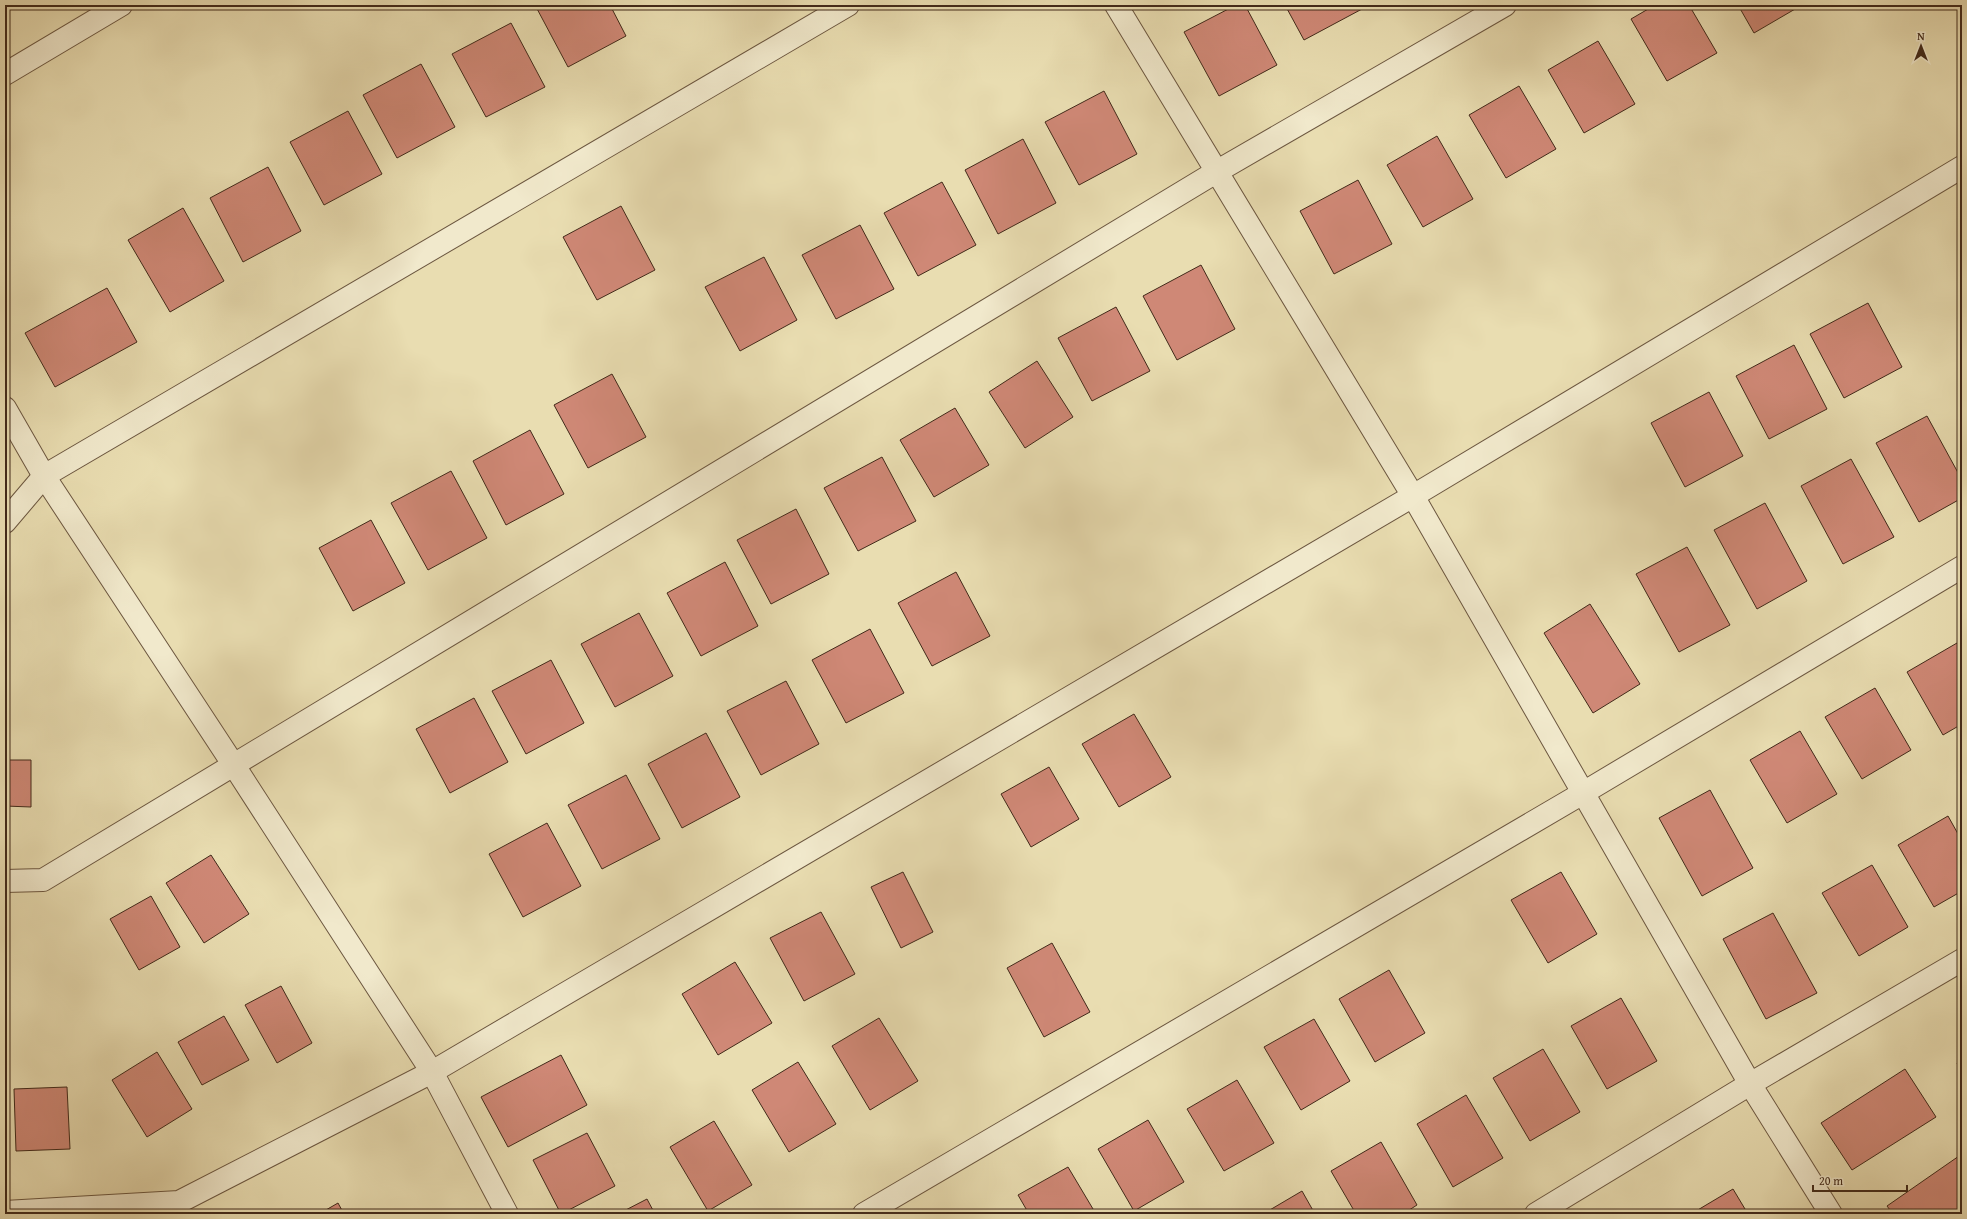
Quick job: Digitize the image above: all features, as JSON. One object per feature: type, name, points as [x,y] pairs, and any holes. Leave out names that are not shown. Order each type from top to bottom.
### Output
[{"type":"street","points":[[5,74],[121,5]]},
{"type":"street","points":[[5,522],[44,476],[848,5]]},
{"type":"street","points":[[1116,5],[1413,496],[1750,1084],[1831,1214]]},
{"type":"street","points":[[5,881],[43,880],[1216,172],[1505,5]]},
{"type":"street","points":[[5,1212],[179,1202],[432,1072],[1413,496],[1962,167]]},
{"type":"street","points":[[5,408],[44,476],[233,764],[432,1072],[507,1214]]},
{"type":"street","points":[[864,1214],[1583,793],[1962,567]]},
{"type":"street","points":[[1536,1214],[1750,1084],[1962,960]]},
{"type":"building","points":[[535,5],[610,5],[626,36],[568,67]]},
{"type":"building","points":[[1236,5],[1245,5],[1277,65],[1219,96],[1184,32]]},
{"type":"building","points":[[1285,5],[1360,5],[1362,9],[1304,40]]},
{"type":"building","points":[[1655,5],[1689,5],[1717,53],[1667,81],[1631,19]]},
{"type":"building","points":[[1738,5],[1802,5],[1754,33]]},
{"type":"building","points":[[511,23],[545,87],[486,117],[452,54]]},
{"type":"building","points":[[1598,41],[1635,104],[1584,133],[1548,70]]},
{"type":"building","points":[[421,64],[455,127],[397,158],[363,95]]},
{"type":"building","points":[[1519,86],[1556,149],[1506,178],[1469,115]]},
{"type":"building","points":[[1104,91],[1137,154],[1079,185],[1045,122]]},
{"type":"building","points":[[348,111],[382,174],[324,205],[290,142]]},
{"type":"building","points":[[1437,136],[1473,199],[1423,227],[1387,165]]},
{"type":"building","points":[[1023,139],[1056,203],[998,234],[965,170]]},
{"type":"building","points":[[268,167],[301,231],[243,262],[210,198]]},
{"type":"building","points":[[1358,180],[1392,244],[1334,274],[1300,211]]},
{"type":"building","points":[[942,182],[976,245],[918,276],[884,213]]},
{"type":"building","points":[[621,206],[655,270],[597,300],[563,237]]},
{"type":"building","points":[[183,208],[224,281],[170,312],[128,240]]},
{"type":"building","points":[[860,225],[894,289],[836,319],[802,255]]},
{"type":"building","points":[[764,257],[797,320],[740,351],[705,287]]},
{"type":"building","points":[[1201,265],[1235,329],[1177,360],[1143,296]]},
{"type":"building","points":[[107,288],[137,342],[55,387],[25,333]]},
{"type":"building","points":[[1868,303],[1902,367],[1844,398],[1810,334]]},
{"type":"building","points":[[1116,307],[1150,371],[1092,401],[1058,338]]},
{"type":"building","points":[[1794,345],[1827,409],[1769,439],[1736,376]]},
{"type":"building","points":[[1037,361],[1073,417],[1025,448],[989,392]]},
{"type":"building","points":[[612,374],[646,437],[588,468],[554,405]]},
{"type":"building","points":[[1709,392],[1743,456],[1685,487],[1651,423]]},
{"type":"building","points":[[955,408],[989,465],[934,497],[900,440]]},
{"type":"building","points":[[1927,416],[1962,480],[1962,498],[1919,522],[1876,443]]},
{"type":"building","points":[[530,430],[564,494],[506,525],[473,461]]},
{"type":"building","points":[[882,457],[916,521],[858,551],[824,488]]},
{"type":"building","points":[[1851,459],[1894,537],[1843,564],[1801,486]]},
{"type":"building","points":[[451,471],[487,538],[428,570],[391,503]]},
{"type":"building","points":[[1765,503],[1807,581],[1757,609],[1714,530]]},
{"type":"building","points":[[796,509],[829,574],[771,604],[737,540]]},
{"type":"building","points":[[371,520],[405,583],[353,611],[319,548]]},
{"type":"building","points":[[1687,547],[1730,625],[1679,652],[1636,574]]},
{"type":"building","points":[[725,562],[758,626],[701,656],[667,593]]},
{"type":"building","points":[[956,572],[990,636],[932,666],[898,603]]},
{"type":"building","points":[[1590,604],[1640,684],[1593,713],[1544,633]]},
{"type":"building","points":[[639,613],[673,676],[615,707],[581,644]]},
{"type":"building","points":[[870,629],[904,693],[846,723],[812,660]]},
{"type":"building","points":[[1957,643],[1962,653],[1962,724],[1943,735],[1907,672]]},
{"type":"building","points":[[551,660],[584,723],[526,754],[492,691]]},
{"type":"building","points":[[786,681],[819,744],[761,775],[727,711]]},
{"type":"building","points":[[1875,688],[1911,750],[1862,779],[1825,717]]},
{"type":"building","points":[[474,698],[508,762],[450,793],[416,729]]},
{"type":"building","points":[[1134,714],[1171,777],[1119,807],[1082,744]]},
{"type":"building","points":[[1800,731],[1837,794],[1787,823],[1750,760]]},
{"type":"building","points":[[706,733],[740,797],[682,828],[648,764]]},
{"type":"building","points":[[5,760],[31,760],[31,807],[5,806]]},
{"type":"building","points":[[1049,767],[1079,819],[1031,847],[1001,794]]},
{"type":"building","points":[[626,775],[660,839],[602,869],[568,805]]},
{"type":"building","points":[[1710,790],[1753,868],[1702,896],[1659,818]]},
{"type":"building","points":[[1948,816],[1962,841],[1962,891],[1934,907],[1898,845]]},
{"type":"building","points":[[547,823],[581,886],[523,917],[489,854]]},
{"type":"building","points":[[211,855],[249,914],[204,943],[166,883]]},
{"type":"building","points":[[1872,865],[1908,927],[1859,956],[1822,893]]},
{"type":"building","points":[[903,872],[933,932],[901,948],[871,887]]},
{"type":"building","points":[[1561,872],[1597,934],[1548,963],[1511,900]]},
{"type":"building","points":[[151,896],[180,947],[139,970],[110,919]]},
{"type":"building","points":[[821,912],[855,974],[804,1001],[770,938]]},
{"type":"building","points":[[1773,913],[1817,993],[1766,1019],[1723,939]]},
{"type":"building","points":[[1052,943],[1090,1012],[1044,1037],[1007,968]]},
{"type":"building","points":[[735,962],[772,1023],[718,1055],[682,994]]},
{"type":"building","points":[[1389,970],[1425,1033],[1375,1062],[1339,999]]},
{"type":"building","points":[[281,986],[312,1043],[277,1063],[245,1005]]},
{"type":"building","points":[[1621,998],[1657,1061],[1607,1089],[1571,1026]]},
{"type":"building","points":[[224,1016],[249,1060],[202,1085],[178,1042]]},
{"type":"building","points":[[879,1018],[918,1081],[870,1110],[832,1046]]},
{"type":"building","points":[[1314,1019],[1350,1081],[1301,1110],[1264,1047]]},
{"type":"building","points":[[1543,1049],[1580,1112],[1530,1141],[1493,1078]]},
{"type":"building","points":[[157,1052],[192,1109],[147,1137],[112,1080]]},
{"type":"building","points":[[561,1055],[587,1105],[508,1147],[481,1097]]},
{"type":"building","points":[[1962,1060],[1962,1072],[1957,1063]]},
{"type":"building","points":[[798,1062],[836,1124],[789,1152],[752,1090]]},
{"type":"building","points":[[1905,1069],[1936,1117],[1852,1170],[1821,1123]]},
{"type":"building","points":[[1237,1080],[1274,1143],[1224,1171],[1187,1109]]},
{"type":"building","points":[[67,1087],[70,1149],[16,1151],[14,1089]]},
{"type":"building","points":[[1466,1095],[1503,1158],[1453,1187],[1417,1124]]},
{"type":"building","points":[[1148,1120],[1184,1182],[1134,1211],[1098,1149]]},
{"type":"building","points":[[714,1121],[752,1185],[708,1211],[670,1147]]},
{"type":"building","points":[[587,1133],[615,1186],[561,1214],[533,1160]]},
{"type":"building","points":[[1381,1142],[1417,1205],[1403,1214],[1356,1214],[1331,1171]]},
{"type":"building","points":[[1959,1156],[1962,1160],[1962,1214],[1893,1214],[1887,1206]]},
{"type":"building","points":[[1068,1167],[1096,1214],[1029,1214],[1018,1195]]},
{"type":"building","points":[[1733,1189],[1748,1214],[1691,1214]]},
{"type":"building","points":[[1302,1191],[1315,1214],[1263,1214]]},
{"type":"building","points":[[647,1199],[655,1214],[618,1214]]},
{"type":"building","points":[[338,1203],[344,1214],[319,1214]]}]
